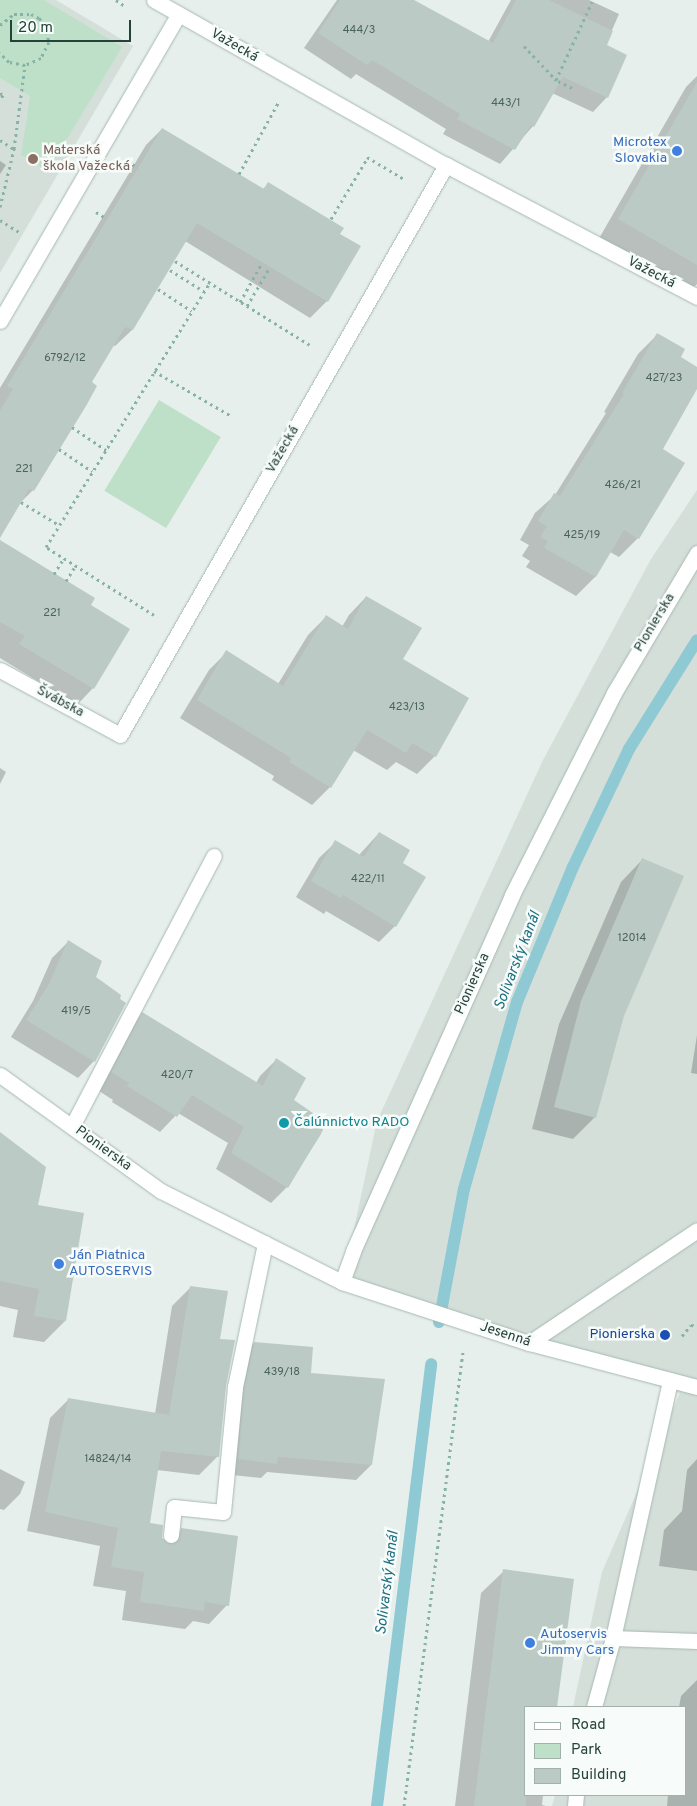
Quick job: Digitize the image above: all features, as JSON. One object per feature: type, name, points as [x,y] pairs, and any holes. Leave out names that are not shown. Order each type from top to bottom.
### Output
[{"type":"street","name":"Važecká","points":[[154,0],[446,165],[697,297]]},
{"type":"street","points":[[0,322],[179,14]]},
{"type":"street","name":"Važecká","points":[[120,735],[446,165]]},
{"type":"street","name":"Pionierska","points":[[0,1075],[161,1191],[342,1282],[352,1251],[512,895],[614,693],[697,553]]},
{"type":"street","name":"Švábska","points":[[0,670],[120,735]]},
{"type":"street","points":[[72,1126],[214,856]]},
{"type":"street","points":[[529,1343],[697,1230]]},
{"type":"street","points":[[171,1535],[174,1507],[223,1512],[234,1387],[266,1243]]},
{"type":"street","name":"Jesenná","points":[[342,1282],[529,1343],[697,1387]]},
{"type":"street","points":[[594,1706],[613,1638],[670,1380]]},
{"type":"street","points":[[613,1638],[697,1641]]},
{"type":"path","points":[[116,0],[168,33]]},
{"type":"path","points":[[556,80],[592,2]]},
{"type":"path","points":[[0,25],[6,17],[22,12],[39,18],[45,25],[48,33],[46,50],[34,63],[25,65],[9,62],[0,53]]},
{"type":"path","points":[[524,46],[556,80],[572,88]]},
{"type":"path","points":[[0,207],[14,149],[25,65]]},
{"type":"path","points":[[0,93],[3,95],[0,100]]},
{"type":"path","points":[[271,98],[287,108]]},
{"type":"path","points":[[239,174],[278,103]]},
{"type":"path","points":[[0,140],[14,149]]},
{"type":"path","points":[[360,152],[409,183]]},
{"type":"path","points":[[331,219],[368,157]]},
{"type":"path","points":[[175,261],[311,346],[316,338]]},
{"type":"path","points":[[240,302],[262,263]]},
{"type":"path","points":[[247,306],[270,267]]},
{"type":"path","points":[[170,270],[204,291]]},
{"type":"path","points":[[157,616],[46,547],[210,282]]},
{"type":"path","points":[[158,289],[192,311]]},
{"type":"path","points":[[154,371],[233,417]]},
{"type":"path","points":[[72,428],[106,450]]},
{"type":"path","points":[[60,449],[93,471]]},
{"type":"path","points":[[21,502],[59,525]]},
{"type":"path","points":[[54,574],[64,558]]},
{"type":"path","points":[[66,581],[76,565]]},
{"type":"path","points":[[682,1336],[691,1325],[697,1326]]},
{"type":"path","points":[[404,1806],[463,1352]]},
{"type":"shaded area","name":"Materská škola Važecká","points":[[0,0],[56,0],[133,46],[0,273]]},
{"type":"shaded area","points":[[697,490],[697,1806],[552,1806],[555,1796],[687,1796],[687,1706],[573,1706],[602,1572],[680,1393],[342,1285],[377,1121],[543,760],[651,559]]},
{"type":"green space","name":"Materská škola Važecká","points":[[0,0],[44,0],[122,47],[48,171],[21,155],[30,96],[0,78]]},
{"type":"green space","points":[[159,400],[221,437],[166,528],[104,491]]},
{"type":"building","points":[[340,0],[414,0],[493,43],[516,0],[549,0],[613,31],[607,45],[627,55],[608,98],[563,77],[534,127],[531,125],[515,150],[457,119],[460,114],[372,60],[367,65],[318,33]]},
{"type":"building","name":"Microtex Slovakia","points":[[697,82],[697,265],[618,219]]},
{"type":"building","points":[[162,128],[264,189],[268,182],[344,228],[340,234],[361,246],[328,302],[197,223],[133,330],[125,327],[92,382],[97,386],[86,406],[34,491],[29,489],[0,538],[0,410],[13,389],[7,386]]},
{"type":"building","points":[[657,333],[685,349],[681,357],[697,367],[697,389],[663,449],[685,463],[639,539],[624,530],[596,577],[544,548],[548,541],[540,537],[547,526],[538,521],[554,493],[560,496],[624,394],[622,393]]},
{"type":"building","points":[[0,540],[95,598],[91,605],[130,629],[94,689],[19,644],[25,636],[0,622]]},
{"type":"building","points":[[366,596],[422,628],[403,659],[469,698],[436,757],[412,743],[406,753],[367,730],[331,788],[289,762],[291,758],[197,700],[226,650],[283,686],[326,615],[348,629]]},
{"type":"building","points":[[379,832],[410,850],[403,863],[426,877],[396,927],[343,895],[341,898],[311,881],[335,840],[364,857]]},
{"type":"building","points":[[642,858],[684,876],[624,1016],[596,1118],[554,1107],[581,1001]]},
{"type":"building","points":[[68,940],[102,961],[96,977],[121,995],[120,999],[126,1003],[95,1062],[26,1020],[49,984]]},
{"type":"building","points":[[142,1012],[263,1086],[276,1058],[306,1078],[294,1100],[323,1120],[323,1130],[288,1188],[231,1153],[244,1127],[192,1095],[177,1117],[127,1086],[129,1083],[111,1072]]},
{"type":"building","points":[[0,1132],[46,1167],[38,1205],[84,1213],[66,1321],[34,1316],[39,1289],[0,1281]]},
{"type":"building","points":[[190,1286],[228,1291],[220,1339],[235,1340],[226,1386],[219,1457],[161,1451],[150,1523],[163,1525],[162,1538],[170,1544],[179,1540],[181,1528],[238,1536],[229,1606],[205,1602],[204,1611],[140,1602],[144,1572],[111,1567],[118,1528],[45,1512],[68,1398],[169,1415]]},
{"type":"building","points":[[254,1342],[313,1347],[311,1373],[385,1379],[372,1465],[278,1457],[277,1464],[238,1459],[244,1388]]},
{"type":"building","name":"Autoservis Jimmy Cars","points":[[503,1569],[574,1579],[557,1706],[524,1706],[524,1796],[526,1796],[526,1806],[474,1806]]},
{"type":"waterway","name":"Solivarský kanál","points":[[439,1322],[464,1189],[517,1002],[573,867],[629,749],[697,640]]},
{"type":"waterway","name":"Solivarský kanál","points":[[377,1806],[431,1364]]},
{"type":"place","name":"Microtex Slovakia","points":[[677,151]]},
{"type":"place","name":"Materská škola Važecká","points":[[33,159]]},
{"type":"place","name":"Čalúnnictvo RADO","points":[[284,1123]]},
{"type":"place","name":"Ján Piatnica AUTOSERVIS","points":[[59,1264]]},
{"type":"place","name":"Pionierska","points":[[665,1335]]},
{"type":"place","name":"Autoservis Jimmy Cars","points":[[530,1643]]}]
